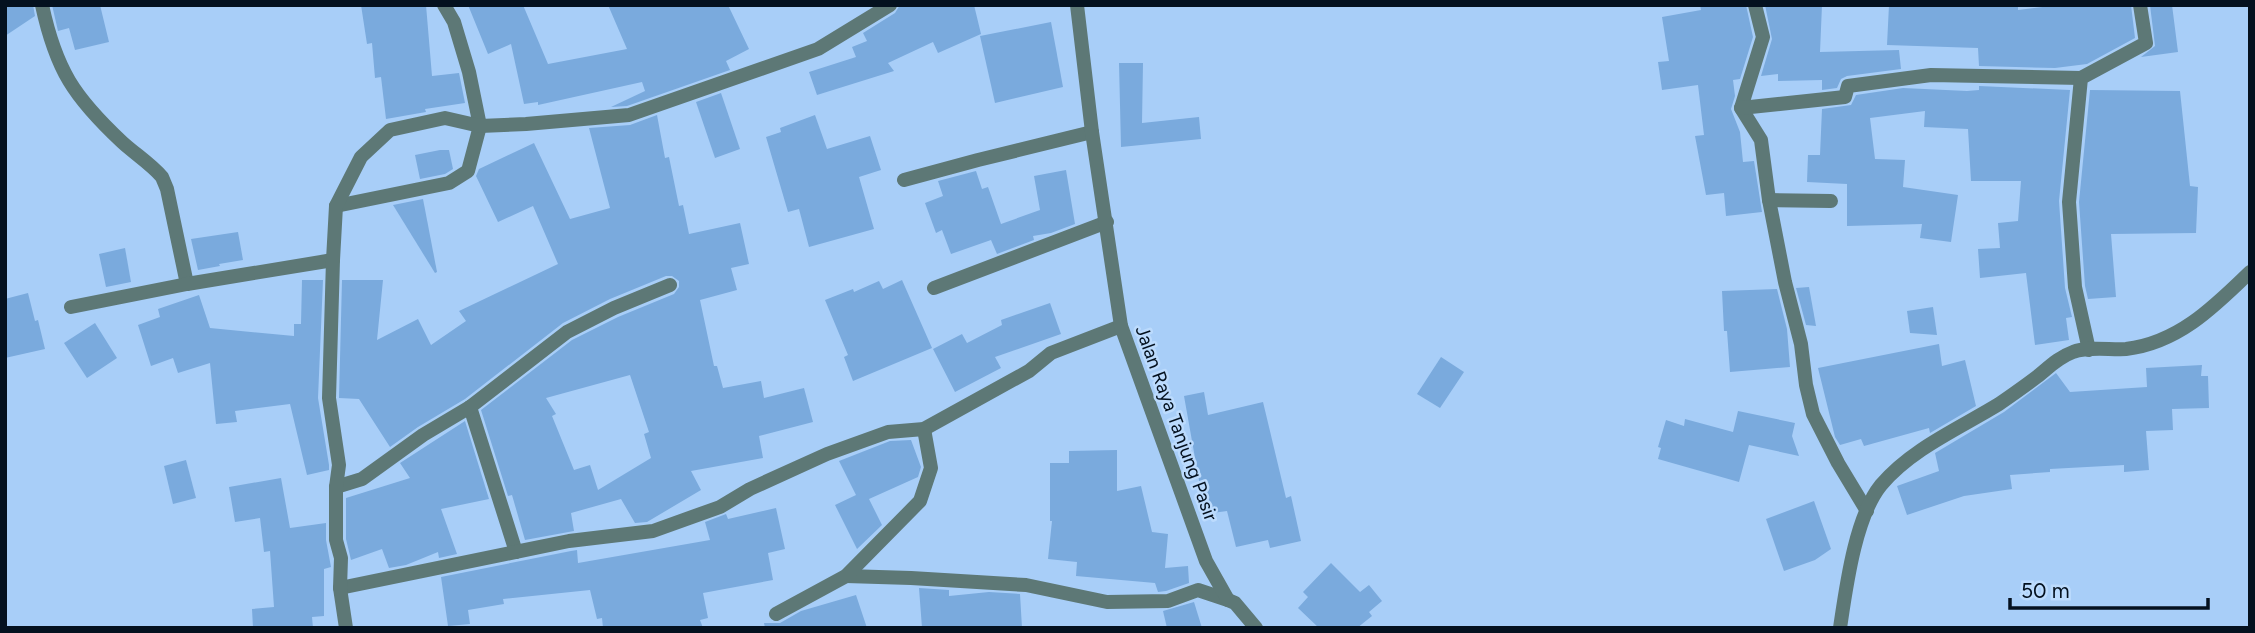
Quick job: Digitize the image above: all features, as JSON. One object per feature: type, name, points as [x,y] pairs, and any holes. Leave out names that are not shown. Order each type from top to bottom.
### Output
[{"type":"street","points":[[42,5],[59,65],[77,95],[95,117],[162,177],[167,189],[187,284]]},
{"type":"street","points":[[336,206],[449,183],[468,171],[480,126],[462,47],[454,22],[444,5]]},
{"type":"street","points":[[346,628],[340,588],[341,558],[336,540],[335,487],[339,465],[329,398],[333,260],[336,206],[360,157],[390,130],[445,118],[480,126],[629,115],[818,49],[890,5]]},
{"type":"street","name":"Jalan Raya Tanjung Pasir","points":[[1077,5],[1092,132],[1121,326],[1206,561],[1227,600],[1235,603],[1256,628]]},
{"type":"street","points":[[1755,5],[1763,37],[1741,108],[1761,140],[1769,200],[1785,282],[1801,344],[1813,414],[1867,511]]},
{"type":"street","points":[[1741,108],[1845,97],[1848,86],[1931,75],[2081,78],[2146,43],[2140,5]]},
{"type":"street","points":[[2081,78],[2069,202],[2075,287],[2089,350]]},
{"type":"street","points":[[904,180],[1092,132]]},
{"type":"street","points":[[1769,200],[1831,201]]},
{"type":"street","points":[[934,288],[1107,222]]},
{"type":"street","points":[[71,307],[187,284],[333,260]]},
{"type":"street","points":[[1840,628],[1857,540],[1867,511],[1880,487],[1897,469],[2013,394],[2057,360],[2075,351],[2128,349],[2157,342],[2182,331],[2220,301],[2250,272]]},
{"type":"street","points":[[335,487],[362,479],[424,435],[470,407],[567,332],[614,308],[670,285]]},
{"type":"street","points":[[340,588],[569,541],[653,531],[720,507],[750,489],[827,454],[888,432],[924,429],[1029,371],[1051,353],[1121,326]]},
{"type":"street","points":[[470,407],[516,552]]},
{"type":"street","points":[[776,614],[846,576],[920,501],[932,468],[924,429]]},
{"type":"street","points":[[846,576],[1026,585],[1107,602],[1168,601],[1198,590],[1227,600]]},
{"type":"building","points":[[5,5],[33,5],[35,16],[5,36]]},
{"type":"building","points":[[52,5],[100,5],[109,42],[75,50],[69,28],[58,31]]},
{"type":"building","points":[[361,5],[426,5],[432,76],[459,73],[465,103],[386,119],[381,77],[375,78],[372,43],[367,44]]},
{"type":"building","points":[[468,5],[523,5],[548,64],[627,49],[608,5],[728,5],[749,49],[726,61],[730,70],[627,106],[611,107],[645,91],[642,82],[538,105],[538,102],[524,104],[511,44],[488,54]]},
{"type":"building","points":[[900,5],[974,5],[981,34],[938,53],[933,42],[888,63],[894,71],[817,95],[809,72],[856,57],[852,47],[867,41],[863,33],[895,13]]},
{"type":"building","points":[[1700,5],[1746,5],[1753,37],[1740,79],[1733,80],[1735,96],[1731,109],[1740,132],[1743,162],[1754,161],[1762,212],[1726,216],[1724,193],[1706,195],[1695,136],[1704,135],[1698,85],[1662,90],[1658,62],[1669,61],[1662,17],[1701,10]]},
{"type":"building","points":[[1765,5],[1822,5],[1820,52],[1899,50],[1901,69],[1847,76],[1841,79],[1837,88],[1822,90],[1822,80],[1778,81],[1778,74],[1761,76],[1772,39]]},
{"type":"building","points":[[1889,5],[2018,5],[2018,10],[2059,5],[2131,5],[2135,38],[2087,64],[2055,68],[1979,66],[1978,48],[1887,45]]},
{"type":"building","points":[[2150,5],[2172,5],[2178,52],[2141,57],[2155,46]]},
{"type":"building","points":[[1051,22],[1063,87],[995,103],[980,36]]},
{"type":"building","points":[[1119,63],[1143,63],[1142,123],[1199,117],[1201,139],[1121,147]]},
{"type":"building","points":[[1979,86],[2070,90],[2059,201],[2065,288],[2072,317],[2066,318],[2069,340],[2035,345],[2026,273],[1980,278],[1978,249],[2000,248],[1998,223],[2018,221],[2021,181],[1971,181],[1968,129],[1924,127],[1925,111],[1870,118],[1875,159],[1905,160],[1903,187],[1958,195],[1951,242],[1920,238],[1922,224],[1847,226],[1847,184],[1807,182],[1808,155],[1820,155],[1822,109],[1851,105],[1856,95],[1903,88],[1967,91],[1979,90]]},
{"type":"building","points":[[2090,90],[2180,91],[2190,186],[2198,187],[2196,233],[2111,234],[2116,297],[2088,299],[2079,202]]},
{"type":"building","points":[[721,93],[740,149],[715,158],[696,102]]},
{"type":"building","points":[[657,115],[665,158],[669,157],[679,206],[683,205],[689,234],[740,223],[749,264],[731,268],[737,290],[700,300],[714,366],[717,366],[723,388],[761,381],[764,398],[804,388],[813,422],[759,436],[763,458],[691,471],[701,490],[647,522],[635,523],[621,499],[571,513],[574,531],[525,540],[512,495],[508,496],[481,410],[572,340],[674,294],[679,287],[679,281],[672,276],[666,276],[610,299],[563,323],[465,399],[390,447],[359,399],[339,398],[342,280],[383,280],[377,340],[418,319],[431,345],[466,321],[459,311],[558,264],[533,206],[498,222],[476,176],[479,169],[534,143],[570,219],[610,208],[589,128],[630,125]],"holes":[[[630,375],[649,432],[644,434],[651,458],[598,490],[590,465],[574,470],[552,416],[556,414],[546,398]]]},
{"type":"building","points":[[815,115],[827,149],[870,136],[881,170],[859,177],[874,229],[809,247],[799,209],[788,212],[766,137],[781,132],[780,128]]},
{"type":"building","points":[[449,150],[453,169],[445,174],[420,179],[415,155]]},
{"type":"building","points":[[1066,170],[1075,224],[1033,236],[1034,240],[997,254],[991,240],[951,254],[942,230],[936,233],[925,203],[943,196],[938,181],[976,171],[982,189],[988,187],[1001,224],[1040,210],[1034,176]]},
{"type":"building","points":[[423,199],[437,272],[435,273],[393,205]]},
{"type":"building","points":[[238,232],[243,260],[198,270],[191,239]]},
{"type":"building","points":[[125,248],[131,282],[106,287],[99,254]]},
{"type":"building","points":[[302,280],[323,280],[318,398],[329,465],[329,470],[307,475],[290,404],[235,411],[237,422],[216,424],[210,363],[178,373],[173,358],[151,366],[138,325],[160,317],[158,309],[199,295],[210,328],[294,336],[294,324],[301,324]]},
{"type":"building","points":[[902,280],[932,348],[853,381],[844,357],[848,355],[825,300],[879,281],[883,289]]},
{"type":"building","points":[[1809,287],[1816,326],[1806,325],[1796,288]]},
{"type":"building","points":[[1777,289],[1787,329],[1790,367],[1730,372],[1722,291]]},
{"type":"building","points":[[28,293],[45,349],[5,358],[5,299]]},
{"type":"building","points":[[1050,303],[1061,334],[995,357],[1001,368],[955,392],[933,349],[962,334],[967,343],[1002,325],[1001,320]]},
{"type":"building","points":[[1933,307],[1937,335],[1910,333],[1907,311]]},
{"type":"building","points":[[95,323],[117,358],[87,378],[64,343]]},
{"type":"building","points":[[1939,344],[1942,366],[1965,360],[1976,406],[1930,433],[1929,428],[1864,446],[1861,439],[1840,445],[1835,437],[1818,368]]},
{"type":"building","points":[[1441,357],[1464,372],[1440,408],[1417,394]]},
{"type":"building","points":[[2202,365],[2201,376],[2208,376],[2209,408],[2172,409],[2173,430],[2146,431],[2149,470],[2124,472],[2124,465],[2050,469],[2050,472],[2010,475],[2012,489],[1964,496],[1907,515],[1897,486],[1939,471],[1935,453],[2004,412],[2056,373],[2070,392],[2147,387],[2146,368]]},
{"type":"building","points":[[1204,392],[1208,415],[1263,402],[1286,498],[1291,496],[1301,541],[1270,548],[1268,540],[1236,547],[1227,511],[1205,514],[1184,396]]},
{"type":"building","points":[[1738,411],[1795,423],[1792,436],[1799,456],[1749,445],[1739,482],[1658,459],[1661,448],[1658,447],[1666,420],[1684,426],[1685,419],[1733,432]]},
{"type":"building","points":[[465,421],[489,499],[441,509],[457,554],[439,558],[438,552],[406,565],[389,568],[382,549],[351,560],[346,539],[346,498],[410,478],[400,463]]},
{"type":"building","points":[[911,440],[921,467],[918,477],[869,499],[882,525],[857,549],[835,505],[856,495],[839,461],[890,441]]},
{"type":"building","points":[[1117,450],[1117,491],[1141,486],[1152,532],[1168,534],[1165,568],[1188,566],[1189,583],[1158,592],[1155,583],[1076,576],[1077,562],[1048,559],[1052,521],[1050,463],[1069,463],[1069,451]]},
{"type":"building","points":[[186,460],[196,498],[173,504],[164,466]]},
{"type":"building","points":[[281,478],[290,528],[326,523],[331,567],[324,569],[324,616],[312,617],[313,628],[253,628],[252,609],[274,607],[270,551],[264,552],[260,518],[235,522],[229,487]]},
{"type":"building","points":[[1814,501],[1831,549],[1815,560],[1784,571],[1766,519]]},
{"type":"building","points":[[776,508],[785,549],[768,553],[773,580],[703,593],[708,618],[700,620],[703,628],[603,628],[602,618],[597,619],[590,590],[503,599],[504,604],[468,610],[470,624],[448,626],[441,577],[577,550],[578,563],[710,540],[705,522],[726,514],[728,519]]},
{"type":"building","points":[[1331,563],[1360,592],[1369,585],[1382,601],[1369,612],[1372,616],[1357,628],[1319,628],[1298,608],[1308,597],[1303,592]]},
{"type":"building","points":[[919,588],[949,590],[949,596],[989,592],[1020,594],[1022,628],[922,628]]},
{"type":"building","points":[[856,595],[867,628],[765,628],[764,623],[780,623],[801,611]]},
{"type":"building","points":[[1194,602],[1202,628],[1167,628],[1163,611]]}]
